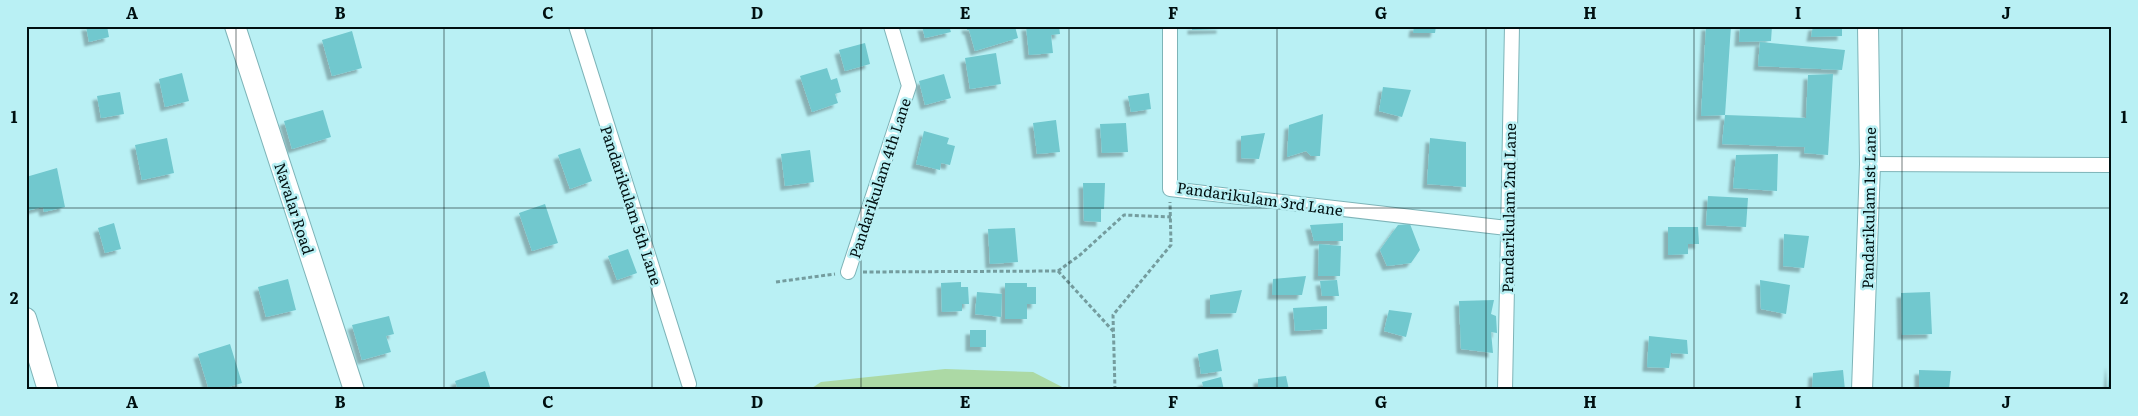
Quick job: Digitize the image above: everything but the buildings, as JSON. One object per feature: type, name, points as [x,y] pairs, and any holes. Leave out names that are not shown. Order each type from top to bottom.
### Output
[{"type":"street","name":"Navalar Road","points":[[234,26],[354,390]]},
{"type":"street","name":"Pandarikulam 5th Lane","points":[[576,26],[689,384]]},
{"type":"street","name":"Pandarikulam 4th Lane","points":[[848,272],[909,86],[890,26]]},
{"type":"street","name":"Pandarikulam 3rd Lane","points":[[1170,26],[1170,188],[1507,228]]},
{"type":"street","name":"Pandarikulam 2nd Lane","points":[[1505,390],[1512,26]]},
{"type":"street","name":"Pandarikulam 1st Lane","points":[[1862,390],[1870,164],[1868,26]]},
{"type":"street","points":[[1870,164],[2112,165]]},
{"type":"street","points":[[26,318],[32,359],[48,390]]},
{"type":"path","points":[[1116,390],[1113,315],[1171,245],[1170,188]]},
{"type":"path","points":[[776,282],[848,272],[1058,271],[1080,255],[1124,215],[1171,217]]},
{"type":"path","points":[[1058,271],[1114,333]]},
{"type":"shaded area","points":[[945,369],[1033,372],[1068,390],[809,390],[821,382]]}]
